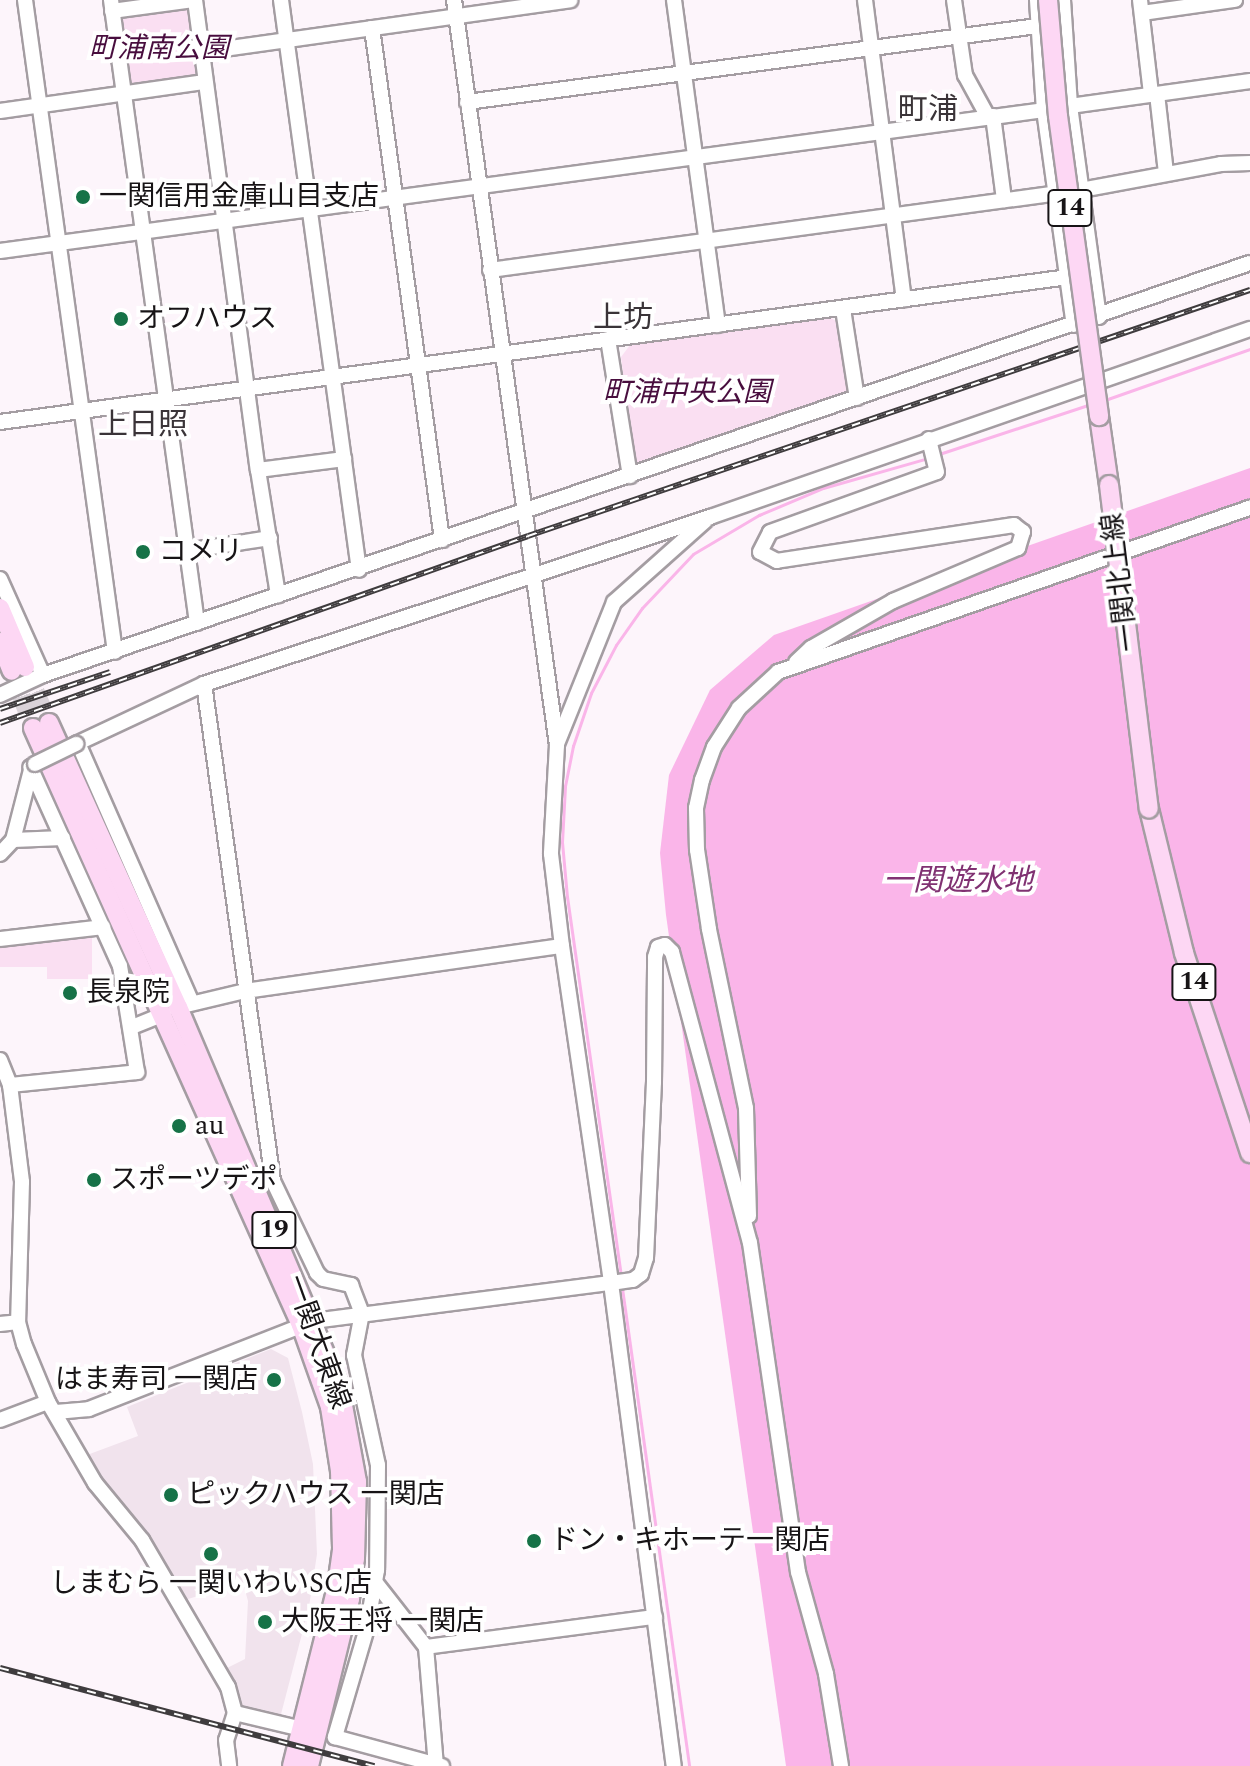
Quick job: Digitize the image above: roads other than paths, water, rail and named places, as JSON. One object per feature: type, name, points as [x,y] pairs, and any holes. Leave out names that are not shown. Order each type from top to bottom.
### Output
[{"type":"main road","name":"一関北上線","points":[[1048,0],[1058,116],[1109,485],[1149,809],[1184,953],[1250,1153]]},
{"type":"main road","points":[[0,608],[9,681]]},
{"type":"main road","points":[[0,642],[9,681]]},
{"type":"main road","name":"一関大東線","points":[[41,725],[178,1008],[307,1323],[340,1389],[357,1482],[357,1517],[350,1599],[309,1766]]},
{"type":"main road","name":"一関大東線","points":[[292,1766],[337,1587],[343,1505],[330,1407],[307,1323]]},
{"type":"street","points":[[25,0],[115,652]]},
{"type":"street","points":[[197,623],[112,5],[194,0],[278,595]]},
{"type":"street","points":[[281,0],[359,570]]},
{"type":"street","points":[[454,0],[525,512],[531,575],[557,745],[551,854],[562,946],[614,1282],[674,1766]]},
{"type":"street","points":[[202,52],[570,0]]},
{"type":"street","points":[[674,0],[718,325]]},
{"type":"street","points":[[865,0],[904,299]]},
{"type":"street","points":[[954,0],[965,75],[991,116],[1004,200]]},
{"type":"street","points":[[1037,0],[1044,110],[1074,325]]},
{"type":"street","points":[[1063,0],[1070,106],[1099,317]]},
{"type":"street","points":[[1166,173],[1141,6],[1235,0]]},
{"type":"street","points":[[467,102],[1037,26]]},
{"type":"street","points":[[372,28],[442,540]]},
{"type":"street","points":[[1070,106],[1250,81]]},
{"type":"street","points":[[0,111],[205,82]]},
{"type":"street","points":[[0,251],[1044,110]]},
{"type":"street","points":[[490,270],[1081,190],[1166,173],[1250,163]]},
{"type":"street","points":[[9,681],[43,675],[359,570],[1250,263]]},
{"type":"street","points":[[0,422],[1068,277]]},
{"type":"street","points":[[843,309],[857,398]]},
{"type":"street","points":[[0,854],[13,840],[33,765],[204,684],[930,443],[1250,329]]},
{"type":"street","points":[[608,339],[630,476]]},
{"type":"street","points":[[841,1766],[826,1674],[798,1572],[750,1243],[746,1108],[709,929],[697,850],[696,808],[714,747],[739,708],[755,690],[790,668],[811,648],[893,601],[1018,548],[1023,532],[1014,525],[777,561],[760,552],[770,532],[937,472],[930,443]]},
{"type":"street","points":[[258,470],[344,459]]},
{"type":"street","points":[[790,668],[1250,508]]},
{"type":"street","points":[[557,745],[614,602],[710,517]]},
{"type":"street","points":[[186,551],[270,538]]},
{"type":"street","points":[[0,579],[43,675]]},
{"type":"street","points":[[204,684],[273,1181],[317,1273],[323,1279],[351,1285],[362,1313],[354,1355],[378,1465],[376,1583],[367,1628],[335,1737],[438,1766],[426,1647],[376,1583]]},
{"type":"street","points":[[77,744],[178,1008]]},
{"type":"street","points":[[10,1085],[137,1072],[120,966],[33,765]]},
{"type":"street","points":[[13,840],[63,838]]},
{"type":"street","points":[[0,939],[103,927]]},
{"type":"street","points":[[0,1420],[52,1407],[89,1409],[307,1323],[362,1313],[633,1280],[641,1274],[646,1258],[658,947],[665,945],[672,952],[750,1243]]},
{"type":"street","points":[[132,1027],[178,1008],[245,991],[562,946]]},
{"type":"street","points":[[0,1060],[10,1085],[22,1182],[18,1322],[52,1407],[95,1483],[142,1540],[227,1684],[235,1713],[226,1740],[229,1766]]},
{"type":"street","points":[[0,1324],[18,1322]]},
{"type":"street","points":[[426,1647],[655,1617]]},
{"type":"street","points":[[235,1713],[302,1729]]},
{"type":"water","name":"一関遊水地","points":[[1250,468],[1250,1766],[786,1766],[666,915],[660,853],[669,775],[710,690],[774,635]]},
{"type":"waterway","points":[[1102,401],[1250,349]]},
{"type":"waterway","points":[[939,454],[1091,404]]},
{"type":"waterway","points":[[621,1276],[567,897],[562,842],[565,786],[573,746],[591,693],[616,645],[642,608],[693,554],[759,515],[823,488],[928,458]]},
{"type":"waterway","points":[[622,1288],[689,1766]]},
{"type":"tunnel","points":[[25,667],[49,723]]},
{"type":"tunnel","points":[[12,671],[33,728]]},
{"type":"railway","points":[[0,723],[528,536],[1250,290]]},
{"type":"railway","points":[[0,709],[110,672]]},
{"type":"railway","points":[[0,1668],[374,1766]]},
{"type":"place","name":"一関信用金庫山目支店","points":[[83,197]]},
{"type":"place","name":"オフハウス","points":[[121,319]]},
{"type":"place","name":"コメリ","points":[[143,552]]},
{"type":"place","name":"長泉院","points":[[70,993]]},
{"type":"place","name":"au","points":[[179,1126]]},
{"type":"place","name":"スポーツデポ","points":[[94,1180]]},
{"type":"place","name":"はま寿司 一関店","points":[[274,1380]]},
{"type":"place","name":"ピックハウス 一関店","points":[[171,1495]]},
{"type":"place","name":"ドン・キホーテ一関店","points":[[534,1541]]},
{"type":"place","name":"しまむら 一関いわいSC店","points":[[211,1554]]},
{"type":"place","name":"大阪王将 一関店","points":[[265,1622]]},
{"type":"district","name":"町浦","points":[[928,110]]},
{"type":"district","name":"上坊","points":[[623,318]]},
{"type":"district","name":"上日照","points":[[143,425]]},
{"type":"park label","name":"町浦南公園","points":[[159,49]]},
{"type":"park label","name":"町浦中央公園","points":[[687,393]]}]
